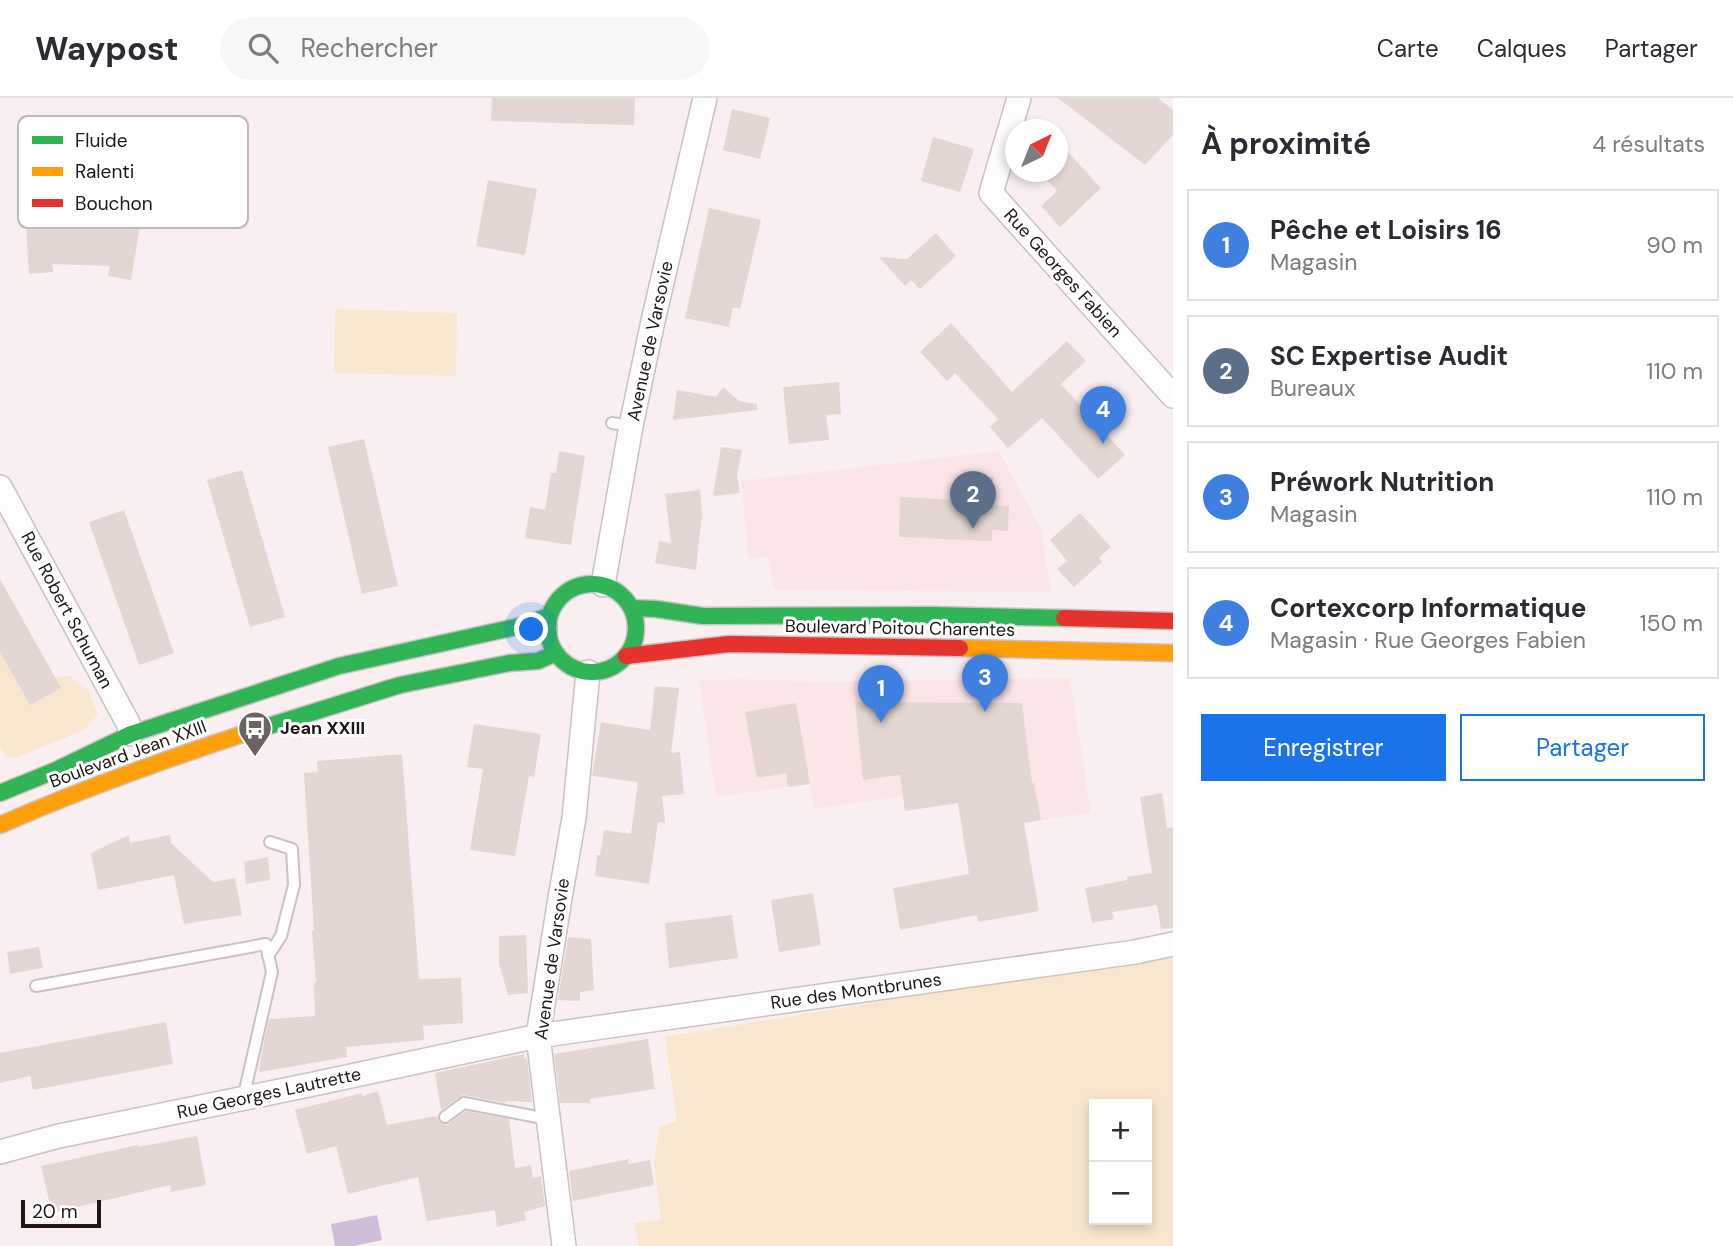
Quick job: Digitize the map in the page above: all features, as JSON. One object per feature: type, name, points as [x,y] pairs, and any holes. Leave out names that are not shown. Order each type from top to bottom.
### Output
[{"type":"main road","points":[[603,585],[625,597],[632,608],[636,633],[633,645],[615,666],[602,671],[575,669],[564,662],[550,642],[548,628],[555,603],[564,593],[576,586],[603,585]]},
{"type":"main road","name":"Boulevard Poitou Charentes","points":[[632,608],[703,616],[931,615],[1173,621]]},
{"type":"main road","name":"Boulevard Jean XXIII","points":[[0,793],[54,771],[131,734],[339,666],[520,626],[550,616]]},
{"type":"main road","name":"Boulevard Poitou Charentes","points":[[626,656],[729,644],[1173,653]]},
{"type":"main road","name":"Boulevard Jean XXIII","points":[[0,825],[57,800],[212,744],[400,685],[509,663],[538,661],[556,653]]},
{"type":"street","name":"Avenue de Varsovie","points":[[603,585],[622,424],[653,321],[705,98]]},
{"type":"street","name":"Rue Georges Fabien","points":[[1019,98],[991,193],[1173,396]]},
{"type":"street","name":"Rue Robert Schuman","points":[[0,487],[128,723],[131,734]]},
{"type":"street","name":"Avenue de Varsovie","points":[[564,1246],[538,1036],[574,818],[588,672]]},
{"type":"street","name":"Rue des Montbrunes","points":[[538,1036],[1135,952],[1173,944]]},
{"type":"street","name":"Rue Georges Lautrette","points":[[0,1152],[59,1136],[538,1036]]},
{"type":"lane","points":[[268,957],[281,936],[294,885],[292,849],[270,842]]},
{"type":"lane","points":[[36,985],[266,944],[272,972],[243,1099]]},
{"type":"lane","points":[[445,1117],[464,1103],[548,1119]]},
{"type":"shaded area","points":[[335,309],[457,313],[456,376],[334,373]]},
{"type":"shaded area","points":[[999,451],[1041,529],[1051,592],[774,590],[768,557],[748,559],[741,481]]},
{"type":"shaded area","points":[[0,652],[30,705],[61,688],[55,677],[69,676],[88,690],[98,715],[84,730],[16,758],[6,757],[0,748]]},
{"type":"shaded area","points":[[1070,678],[1091,813],[1041,820],[1034,783],[927,793],[814,809],[809,784],[716,797],[699,680],[826,682]]},
{"type":"shaded area","points":[[1173,954],[1173,1246],[639,1246],[634,1223],[661,1220],[654,1160],[660,1126],[677,1121],[665,1037]]},
{"type":"shaded area","points":[[377,1215],[382,1240],[354,1246],[335,1246],[331,1224]]},
{"type":"building","points":[[492,98],[635,98],[634,125],[491,121]]},
{"type":"building","points":[[1058,98],[1158,98],[1173,110],[1173,135],[1145,165]]},
{"type":"building","points":[[732,109],[770,118],[760,159],[723,150]]},
{"type":"building","points":[[933,137],[974,149],[960,192],[921,181]]},
{"type":"building","points":[[1068,152],[1101,188],[1060,227],[1041,206],[1057,191],[1049,182],[1068,182]]},
{"type":"building","points":[[488,180],[537,189],[525,255],[476,246]]},
{"type":"building","points":[[709,208],[761,220],[740,309],[733,307],[729,327],[685,318]]},
{"type":"building","points":[[26,228],[140,228],[131,280],[108,276],[110,266],[52,264],[53,272],[29,274]]},
{"type":"building","points":[[936,233],[956,256],[920,289],[911,280],[905,286],[879,257],[907,259]]},
{"type":"building","points":[[951,323],[1012,392],[1067,341],[1086,361],[1061,384],[1125,455],[1098,479],[1042,418],[1008,448],[990,427],[998,419],[955,373],[947,381],[920,352]]},
{"type":"building","points":[[839,382],[841,414],[826,415],[829,440],[789,444],[783,387]]},
{"type":"building","points":[[723,387],[739,401],[757,404],[757,410],[673,420],[677,390],[716,397]]},
{"type":"building","points":[[364,439],[398,586],[362,594],[328,447]]},
{"type":"building","points":[[721,447],[742,450],[737,475],[740,493],[713,496]]},
{"type":"building","points":[[559,451],[585,456],[571,545],[525,538],[530,507],[545,510],[551,473],[556,473]]},
{"type":"building","points":[[242,470],[285,617],[250,627],[207,480]]},
{"type":"building","points":[[957,476],[993,477],[992,505],[1009,506],[1008,531],[992,530],[992,541],[899,537],[900,497],[956,500]]},
{"type":"building","points":[[700,490],[702,513],[696,570],[655,563],[659,541],[671,543],[665,494]]},
{"type":"building","points":[[124,510],[174,653],[139,665],[89,522]]},
{"type":"building","points":[[1080,513],[1111,547],[1099,558],[1102,562],[1074,587],[1057,569],[1067,561],[1050,540]]},
{"type":"building","points":[[0,579],[61,688],[30,705],[0,652]]},
{"type":"building","points":[[655,686],[679,688],[671,753],[680,752],[684,794],[662,796],[665,823],[658,822],[649,884],[595,876],[604,830],[631,834],[638,782],[592,776],[601,722],[650,730]]},
{"type":"building","points":[[855,702],[1022,703],[1032,783],[1041,820],[1024,823],[1039,911],[978,922],[977,915],[900,930],[893,888],[969,874],[958,803],[905,811],[900,775],[863,780]]},
{"type":"building","points":[[796,703],[810,784],[788,787],[786,773],[757,778],[745,712]]},
{"type":"building","points":[[474,724],[541,734],[534,777],[529,776],[515,856],[470,850],[483,769],[467,767]]},
{"type":"building","points":[[402,754],[419,979],[461,978],[463,1023],[423,1026],[424,1040],[346,1047],[347,1057],[259,1072],[269,1019],[315,1016],[314,931],[304,773],[318,772],[317,761]]},
{"type":"building","points":[[1162,793],[1167,828],[1173,827],[1173,928],[1161,929],[1157,905],[1112,912],[1114,919],[1092,923],[1085,888],[1152,873],[1140,797]]},
{"type":"building","points":[[129,835],[130,843],[170,835],[171,843],[213,882],[235,878],[242,915],[184,924],[174,875],[98,890],[91,853]]},
{"type":"building","points":[[268,857],[270,880],[246,884],[244,862]]},
{"type":"building","points":[[813,893],[821,945],[779,952],[771,900]]},
{"type":"building","points":[[732,915],[738,958],[669,968],[665,923]]},
{"type":"building","points":[[526,935],[528,993],[508,995],[499,963],[499,936]]},
{"type":"building","points":[[568,937],[591,939],[594,990],[580,992],[580,1001],[558,1000]]},
{"type":"building","points":[[39,947],[43,968],[10,974],[7,952]]},
{"type":"building","points":[[166,1022],[173,1064],[33,1090],[30,1076],[0,1083],[0,1053]]},
{"type":"building","points":[[648,1039],[655,1089],[590,1099],[590,1103],[560,1103],[554,1054]]},
{"type":"building","points":[[524,1054],[524,1059],[527,1058],[532,1102],[506,1103],[463,1095],[441,1110],[435,1073]]},
{"type":"building","points":[[378,1091],[387,1125],[437,1116],[439,1122],[447,1125],[466,1111],[509,1119],[515,1168],[531,1165],[533,1178],[541,1176],[545,1206],[524,1212],[526,1220],[497,1227],[495,1210],[427,1221],[418,1177],[348,1194],[336,1146],[307,1154],[295,1110]]},
{"type":"building","points":[[197,1136],[206,1185],[171,1192],[170,1185],[52,1213],[41,1166],[138,1145]]},
{"type":"building","points":[[629,1159],[628,1164],[650,1160],[654,1185],[573,1201],[569,1171]]},
{"type":"traffic: fast","points":[[592,584],[609,587],[623,597],[633,611],[636,628],[633,645],[623,659],[609,669],[592,672],[575,669],[561,659],[551,645],[548,628],[551,611],[561,597],[575,587],[592,584]]},
{"type":"traffic: fast","points":[[632,608],[703,616],[931,615],[1064,618]]},
{"type":"traffic: fast","points":[[0,793],[54,771],[131,734],[339,666],[520,626],[549,616]]},
{"type":"traffic: fast","points":[[246,733],[400,685],[509,663],[538,661],[556,653]]},
{"type":"traffic: slow","points":[[960,648],[1173,653]]},
{"type":"traffic: slow","points":[[0,825],[122,776],[246,733]]},
{"type":"traffic: jam","points":[[1064,618],[1173,621]]},
{"type":"traffic: jam","points":[[626,656],[729,644],[960,648]]},
{"type":"place","name":"Cortexcorp Informatique","points":[[1103,444]]},
{"type":"place","name":"SC Expertise Audit","points":[[973,529]]},
{"type":"place","name":"Préwork Nutrition","points":[[985,712]]},
{"type":"place","name":"Pêche et Loisirs 16","points":[[881,723]]},
{"type":"place","name":"Jean XXIII","points":[[255,758]]}]
